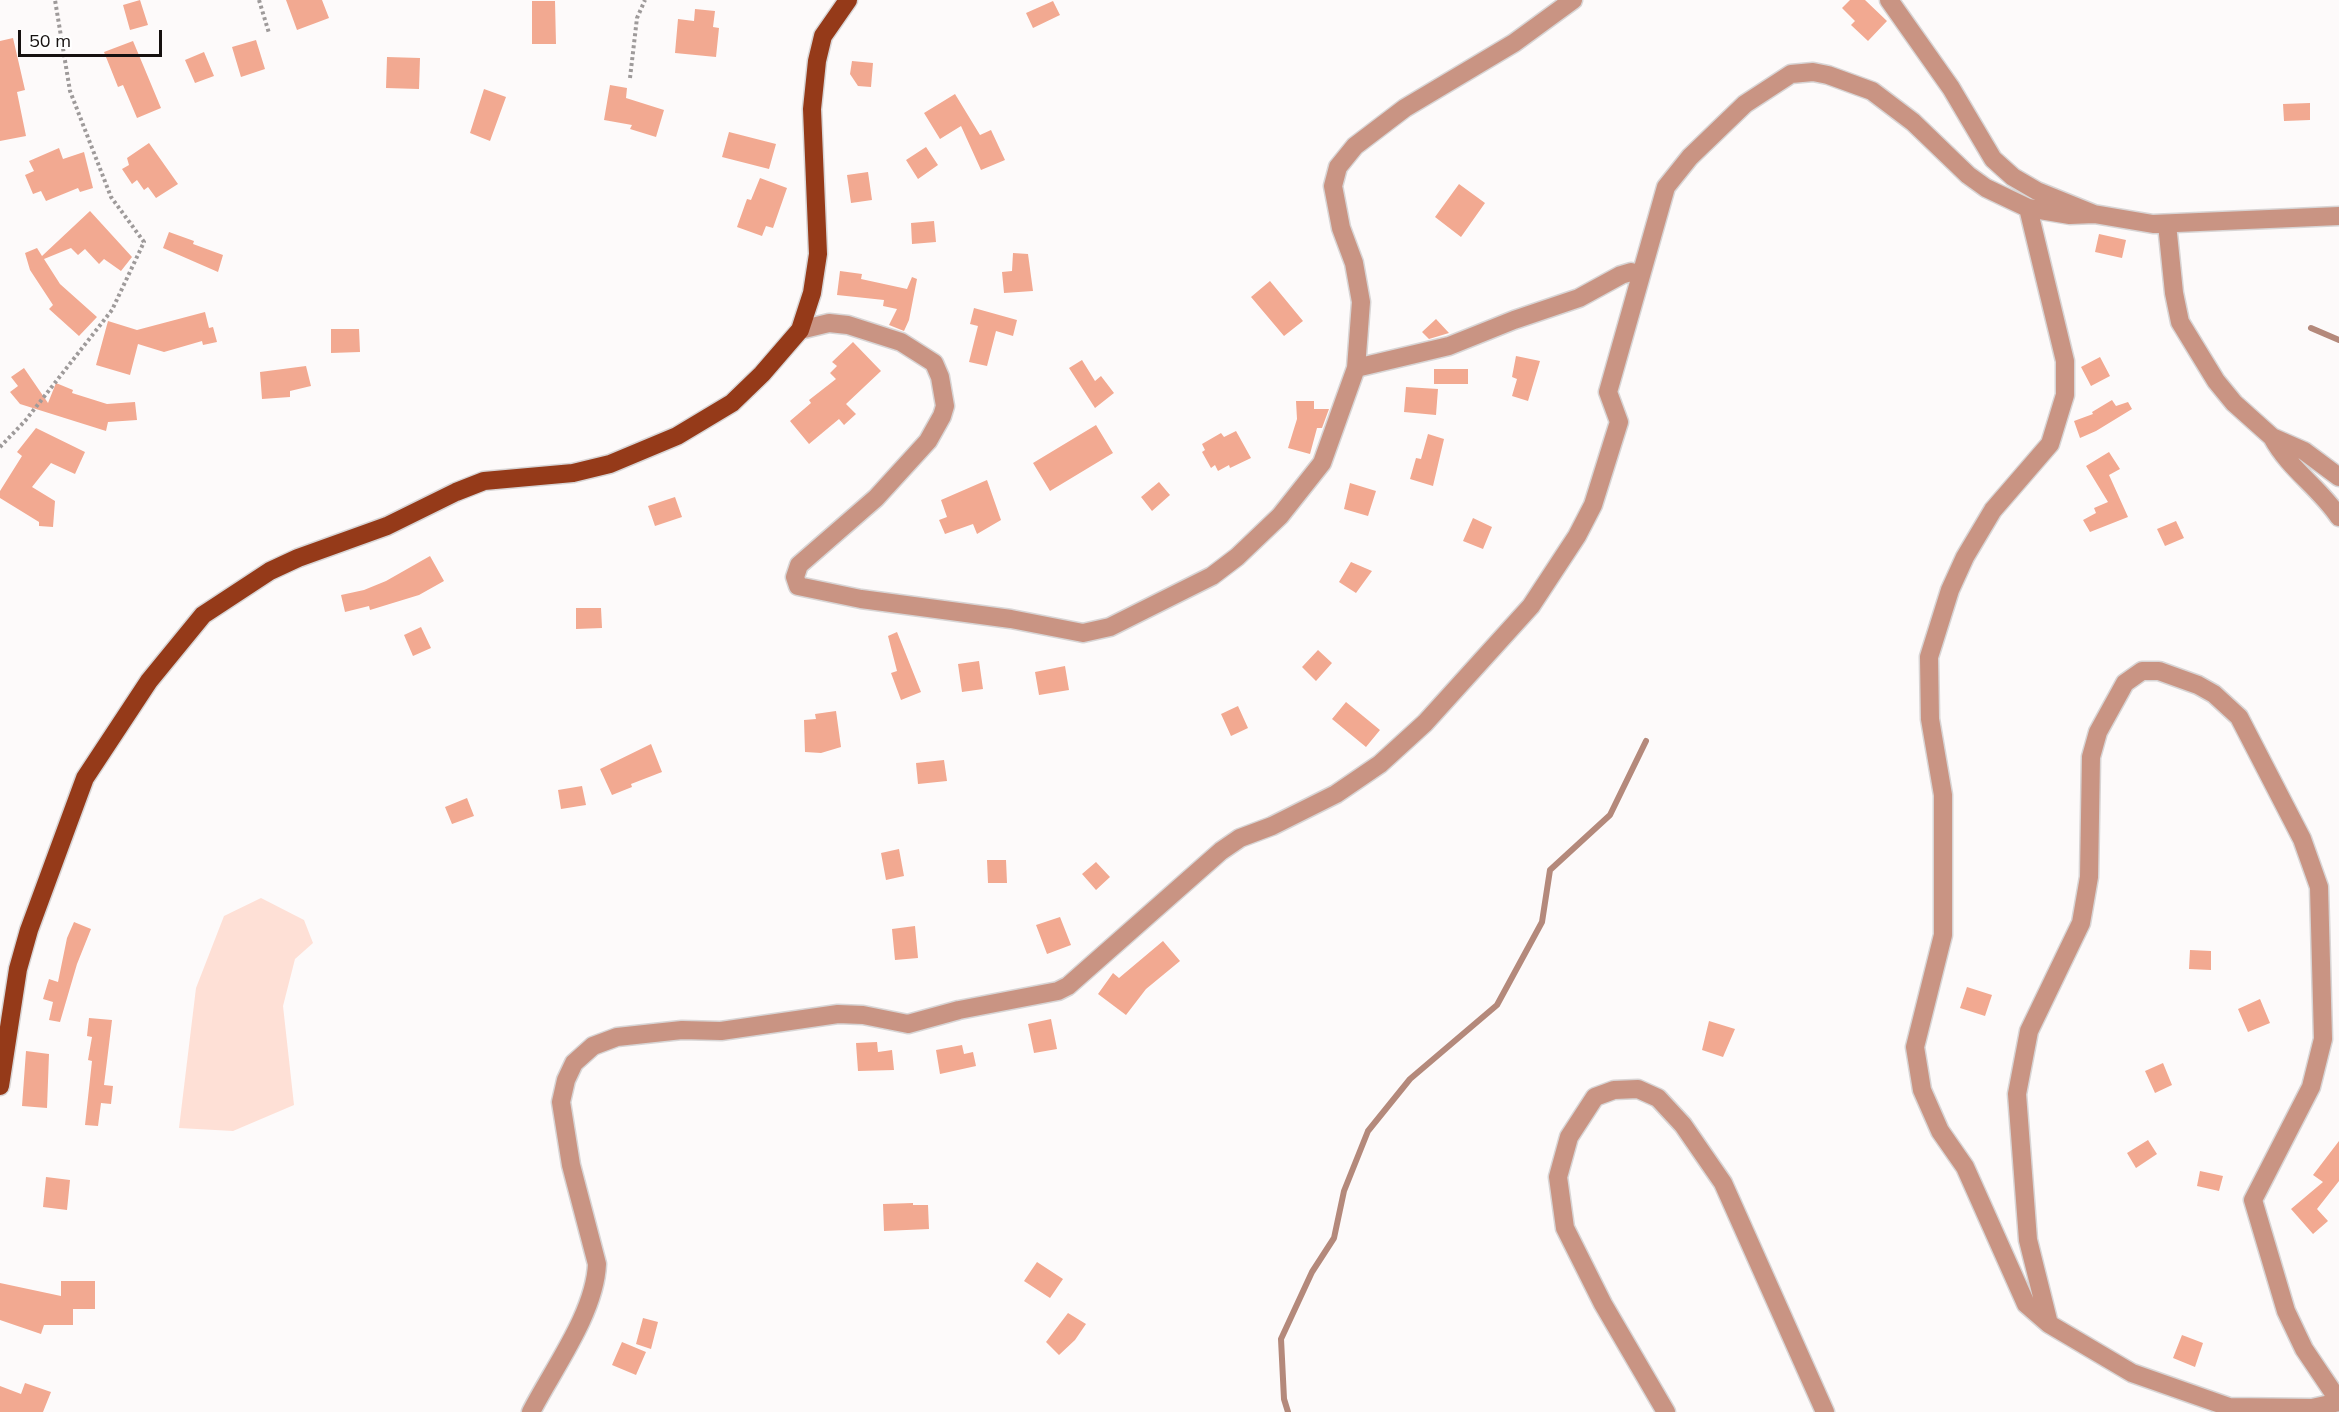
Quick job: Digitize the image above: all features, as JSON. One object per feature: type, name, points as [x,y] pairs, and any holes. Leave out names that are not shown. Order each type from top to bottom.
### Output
[{"type":"main road","points":[[0,1086],[18,969],[29,930],[85,778],[149,681],[203,615],[270,571],[298,558],[387,526],[465,488],[484,481],[573,473],[610,464],[677,436],[732,403],[762,374],[800,330],[812,293],[818,254],[812,110],[816,62],[823,36],[848,0]]},
{"type":"street","points":[[800,330],[829,323],[848,325],[901,342],[934,363],[940,377],[945,406],[928,441],[876,498],[799,565],[795,577],[798,586],[861,599],[1011,619],[1083,633],[1110,627],[1212,576],[1237,557],[1280,516],[1322,463],[1356,369],[1360,302],[1354,262],[1341,228],[1333,186],[1338,167],[1355,146],[1405,108],[1514,43],[1573,0]]},
{"type":"street","points":[[1889,0],[1951,88],[1993,159],[2003,170],[2037,191],[2094,214]]},
{"type":"street","points":[[531,1412],[585,1310],[596,1279],[597,1264],[571,1165],[561,1102],[566,1080],[574,1063],[593,1046],[617,1037],[682,1030],[721,1031],[838,1014],[863,1015],[908,1024],[959,1010],[1058,991],[1068,986],[1221,851],[1240,838],[1272,826],[1336,794],[1380,764],[1425,723],[1531,606],[1588,515],[1619,422],[1608,392],[1660,201],[1666,187],[1678,170],[1744,104],[1780,79],[1797,73],[1828,75],[1872,91],[1912,122],[1968,175],[1986,188],[2028,207],[2070,215],[2094,214],[2153,224],[2339,216]]},
{"type":"street","points":[[2028,207],[2065,361],[2065,394],[2050,444],[1993,510],[1969,550],[1950,590],[1929,657],[1930,719],[1943,795],[1943,934],[1915,1047],[1922,1090],[1940,1131],[1965,1167],[2026,1304],[2049,1324],[2132,1373],[2229,1407],[2312,1407],[2339,1402],[2304,1349],[2286,1311],[2253,1200],[2312,1087],[2323,1039],[2319,886],[2302,839],[2239,717],[2214,694],[2175,675],[2159,670],[2142,671],[2128,679],[2098,732],[2091,757],[2089,877],[2081,923],[2029,1031],[2017,1094],[2028,1240],[2049,1324]]},
{"type":"street","points":[[2167,224],[2174,292],[2184,329],[2224,392],[2272,437],[2290,465],[2321,494],[2339,517]]},
{"type":"street","points":[[1356,369],[1449,346],[1514,320],[1579,298],[1621,275],[1631,272],[1641,274]]},
{"type":"street","points":[[2272,437],[2304,451],[2339,477]]},
{"type":"street","points":[[1666,1412],[1603,1304],[1565,1228],[1558,1177],[1569,1137],[1595,1097],[1614,1090],[1638,1089],[1658,1098],[1683,1125],[1723,1183],[1825,1412]]},
{"type":"path","points":[[0,447],[32,412],[112,310],[144,242],[111,197],[69,91],[55,0]]},
{"type":"path","points":[[259,0],[269,33]]},
{"type":"path","points":[[630,78],[637,18],[645,0]]},
{"type":"shaded area","points":[[261,898],[304,920],[313,943],[295,959],[283,1006],[294,1105],[233,1131],[179,1128],[196,988],[224,916]]},
{"type":"building","points":[[140,0],[148,25],[130,30],[123,5]]},
{"type":"building","points":[[286,0],[322,0],[329,18],[297,30]]},
{"type":"building","points":[[1850,0],[1865,0],[1887,21],[1868,41],[1851,25],[1855,21],[1842,8]]},
{"type":"building","points":[[532,1],[555,1],[556,44],[532,44]]},
{"type":"building","points":[[1053,1],[1060,15],[1033,28],[1026,13]]},
{"type":"building","points":[[695,9],[715,11],[713,27],[719,28],[716,57],[675,53],[678,19],[694,21]]},
{"type":"building","points":[[13,38],[25,90],[17,92],[26,136],[0,141],[0,41]]},
{"type":"building","points":[[256,40],[265,69],[241,77],[232,47]]},
{"type":"building","points":[[133,41],[161,108],[137,118],[123,85],[118,87],[104,52]]},
{"type":"building","points":[[204,52],[214,76],[195,83],[185,60]]},
{"type":"building","points":[[387,57],[420,58],[419,89],[386,88]]},
{"type":"building","points":[[852,61],[873,63],[871,87],[858,86],[850,74]]},
{"type":"building","points":[[610,85],[627,88],[626,98],[664,110],[656,137],[630,129],[632,125],[604,120]]},
{"type":"building","points":[[484,89],[506,97],[490,141],[470,133]]},
{"type":"building","points":[[955,94],[980,135],[991,130],[1005,160],[981,170],[961,126],[940,139],[924,113]]},
{"type":"building","points":[[2310,103],[2310,120],[2284,121],[2283,104]]},
{"type":"building","points":[[729,132],[776,144],[769,169],[722,157]]},
{"type":"building","points":[[149,143],[178,184],[156,198],[148,187],[144,190],[137,180],[132,184],[122,169],[129,165],[127,158]]},
{"type":"building","points":[[926,147],[938,165],[918,179],[906,160]]},
{"type":"building","points":[[59,148],[63,159],[84,152],[93,188],[80,192],[78,188],[46,201],[41,191],[33,194],[25,175],[34,171],[29,161]]},
{"type":"building","points":[[868,172],[872,200],[851,203],[847,175]]},
{"type":"building","points":[[760,178],[787,188],[773,228],[766,226],[762,236],[737,227],[747,199],[751,200]]},
{"type":"building","points":[[1459,184],[1485,203],[1461,237],[1435,217]]},
{"type":"building","points":[[90,211],[132,257],[121,271],[104,259],[99,264],[85,249],[78,255],[71,248],[44,259],[60,284],[97,317],[79,336],[49,309],[53,305],[30,270],[25,253],[37,248],[42,256]]},
{"type":"building","points":[[934,221],[936,242],[912,244],[911,223]]},
{"type":"building","points":[[169,232],[223,255],[218,272],[163,248]]},
{"type":"building","points":[[2099,234],[2126,240],[2122,258],[2095,252]]},
{"type":"building","points":[[1013,253],[1028,254],[1033,291],[1004,293],[1002,272],[1012,271]]},
{"type":"building","points":[[840,271],[862,274],[861,279],[907,289],[912,277],[917,279],[909,320],[904,331],[889,325],[897,309],[883,306],[884,300],[837,295]]},
{"type":"building","points":[[1270,281],[1303,321],[1284,336],[1251,297]]},
{"type":"building","points":[[974,308],[1017,320],[1013,336],[996,331],[987,366],[969,362],[978,326],[970,324]]},
{"type":"building","points":[[205,312],[209,328],[213,327],[217,342],[203,345],[202,341],[164,352],[138,344],[130,375],[96,365],[108,321],[137,330]]},
{"type":"building","points":[[1436,319],[1449,333],[1429,339],[1422,332]]},
{"type":"building","points":[[331,329],[359,329],[360,352],[331,353]]},
{"type":"building","points":[[853,342],[881,371],[846,404],[856,414],[844,425],[839,419],[809,444],[790,421],[811,403],[809,400],[836,379],[830,373],[837,366],[832,362]]},
{"type":"building","points":[[1516,356],[1540,361],[1528,401],[1512,396],[1517,379],[1512,377]]},
{"type":"building","points":[[2100,357],[2110,376],[2091,386],[2081,367]]},
{"type":"building","points":[[1082,360],[1095,381],[1101,376],[1114,393],[1095,408],[1069,368]]},
{"type":"building","points":[[306,366],[311,386],[290,391],[290,397],[262,399],[260,372]]},
{"type":"building","points":[[24,368],[48,403],[56,383],[73,390],[72,393],[107,404],[135,402],[137,420],[108,422],[106,431],[20,404],[10,392],[18,386],[11,377]]},
{"type":"building","points":[[1434,369],[1468,369],[1468,384],[1434,384]]},
{"type":"building","points":[[1406,387],[1438,389],[1436,415],[1404,412]]},
{"type":"building","points":[[2112,400],[2116,406],[2128,402],[2132,409],[2080,438],[2074,421],[2093,414],[2092,412]]},
{"type":"building","points":[[1296,401],[1314,401],[1314,409],[1329,409],[1322,428],[1317,428],[1310,454],[1288,448],[1297,419]]},
{"type":"building","points":[[1096,425],[1113,453],[1050,491],[1033,463]]},
{"type":"building","points":[[36,428],[85,452],[75,474],[51,463],[32,487],[55,501],[53,527],[39,526],[39,522],[0,498],[0,491],[22,456],[17,452]]},
{"type":"building","points":[[1236,431],[1251,458],[1218,471],[1215,465],[1211,468],[1202,452],[1205,450],[1202,444],[1221,433],[1224,437]]},
{"type":"building","points":[[1428,434],[1444,439],[1433,486],[1410,479],[1416,458],[1421,459]]},
{"type":"building","points":[[2109,452],[2120,469],[2109,475],[2128,517],[2090,532],[2083,520],[2096,513],[2094,508],[2108,502],[2086,466]]},
{"type":"building","points":[[987,480],[1001,520],[977,534],[973,524],[945,534],[939,520],[947,517],[941,500]]},
{"type":"building","points":[[1159,482],[1170,495],[1152,511],[1141,497]]},
{"type":"building","points":[[1350,483],[1376,491],[1368,516],[1344,509]]},
{"type":"building","points":[[675,497],[682,517],[655,526],[648,506]]},
{"type":"building","points":[[1473,518],[1492,527],[1483,549],[1463,541]]},
{"type":"building","points":[[2176,521],[2184,538],[2165,546],[2157,529]]},
{"type":"building","points":[[430,556],[444,581],[419,595],[370,610],[369,606],[345,612],[341,595],[364,590],[386,581]]},
{"type":"building","points":[[1351,562],[1372,571],[1356,593],[1339,582]]},
{"type":"building","points":[[576,608],[601,608],[602,628],[576,629]]},
{"type":"building","points":[[421,627],[431,648],[413,656],[404,635]]},
{"type":"building","points":[[897,632],[921,692],[901,700],[891,673],[897,671],[888,636]]},
{"type":"building","points":[[1318,650],[1332,663],[1316,681],[1302,667]]},
{"type":"building","points":[[979,661],[983,689],[962,692],[958,664]]},
{"type":"building","points":[[1065,666],[1069,690],[1039,695],[1035,672]]},
{"type":"building","points":[[1346,702],[1380,730],[1366,747],[1332,719]]},
{"type":"building","points":[[1238,706],[1248,728],[1231,736],[1221,714]]},
{"type":"building","points":[[836,711],[841,747],[821,753],[805,752],[804,720],[816,719],[815,714]]},
{"type":"building","points":[[651,744],[662,772],[631,784],[632,787],[612,795],[600,769]]},
{"type":"building","points":[[944,760],[947,781],[918,784],[916,763]]},
{"type":"building","points":[[582,786],[586,805],[561,809],[558,790]]},
{"type":"building","points":[[467,798],[474,816],[452,824],[445,807]]},
{"type":"building","points":[[899,849],[904,876],[886,880],[881,853]]},
{"type":"building","points":[[987,860],[1006,860],[1007,883],[988,883]]},
{"type":"building","points":[[1096,862],[1110,877],[1096,890],[1082,874]]},
{"type":"building","points":[[1060,917],[1071,945],[1047,954],[1036,925]]},
{"type":"building","points":[[74,922],[91,929],[77,964],[60,1022],[49,1020],[53,1002],[43,999],[49,979],[58,982],[67,938]]},
{"type":"building","points":[[915,926],[918,958],[895,960],[892,929]]},
{"type":"building","points":[[1163,941],[1180,961],[1146,989],[1126,1015],[1098,994],[1113,973],[1119,978]]},
{"type":"building","points":[[2190,950],[2211,951],[2211,970],[2189,969]]},
{"type":"building","points":[[1967,987],[1992,995],[1985,1016],[1960,1008]]},
{"type":"building","points":[[2260,999],[2270,1023],[2248,1032],[2238,1009]]},
{"type":"building","points":[[89,1018],[112,1020],[104,1085],[113,1086],[111,1104],[101,1103],[98,1126],[85,1125],[92,1061],[88,1060],[92,1037],[87,1036]]},
{"type":"building","points":[[1051,1019],[1057,1049],[1034,1053],[1028,1024]]},
{"type":"building","points":[[1709,1021],[1735,1029],[1723,1057],[1702,1050]]},
{"type":"building","points":[[877,1042],[878,1052],[892,1050],[894,1070],[858,1071],[856,1043]]},
{"type":"building","points":[[962,1045],[964,1054],[973,1052],[976,1066],[940,1074],[936,1050]]},
{"type":"building","points":[[26,1051],[49,1054],[47,1108],[22,1106]]},
{"type":"building","points":[[2163,1063],[2172,1085],[2155,1093],[2145,1071]]},
{"type":"building","points":[[2148,1140],[2157,1154],[2136,1168],[2127,1153]]},
{"type":"building","points":[[2339,1141],[2339,1181],[2317,1209],[2328,1221],[2313,1234],[2291,1209],[2323,1182],[2313,1175]]},
{"type":"building","points":[[2200,1171],[2223,1176],[2219,1191],[2197,1186]]},
{"type":"building","points":[[46,1177],[70,1180],[67,1210],[43,1207]]},
{"type":"building","points":[[913,1203],[913,1205],[928,1205],[929,1229],[884,1231],[883,1204]]},
{"type":"building","points":[[1037,1262],[1063,1279],[1050,1298],[1024,1281]]},
{"type":"building","points":[[61,1281],[95,1281],[95,1309],[73,1309],[73,1325],[44,1325],[41,1334],[0,1320],[0,1283],[61,1296]]},
{"type":"building","points":[[1068,1313],[1086,1324],[1075,1340],[1059,1355],[1046,1342]]},
{"type":"building","points":[[643,1318],[658,1322],[651,1349],[636,1344]]},
{"type":"building","points":[[2182,1335],[2203,1343],[2195,1367],[2173,1358]]},
{"type":"building","points":[[622,1342],[646,1352],[636,1375],[612,1365]]},
{"type":"building","points":[[25,1383],[51,1392],[43,1412],[0,1412],[0,1386],[21,1394]]},
{"type":"waterway","points":[[2311,328],[2339,340]]},
{"type":"waterway","points":[[1288,1412],[1284,1399],[1281,1339],[1312,1272],[1334,1238],[1344,1191],[1368,1131],[1410,1079],[1497,1005],[1542,922],[1550,870],[1610,815],[1646,741]]}]
